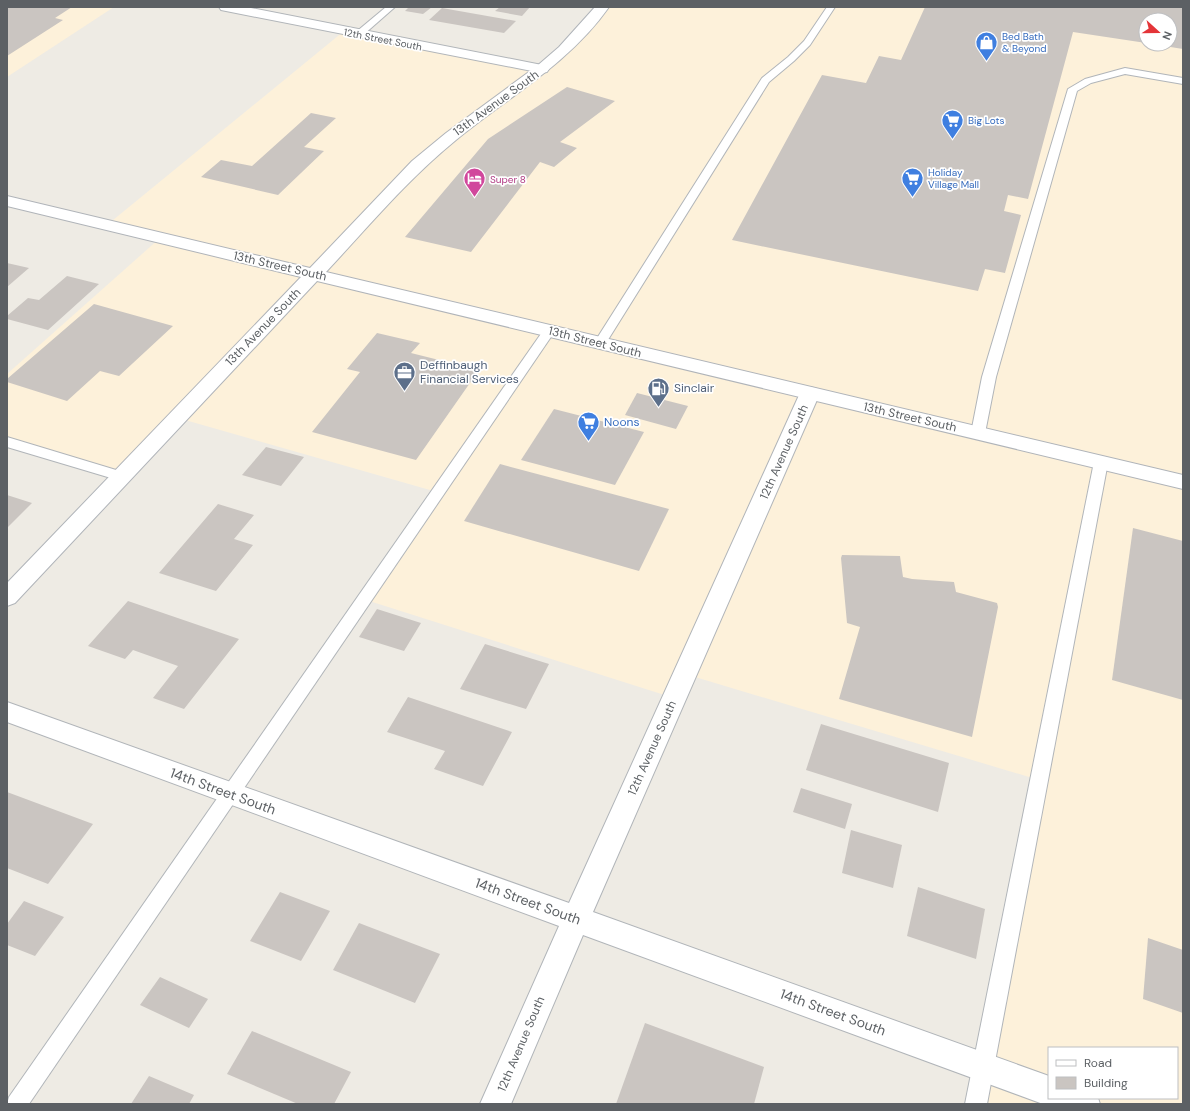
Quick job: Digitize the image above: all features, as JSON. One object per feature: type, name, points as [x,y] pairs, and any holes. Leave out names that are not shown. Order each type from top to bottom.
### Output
[{"type":"street","name":"12th Street South","points":[[226,7],[542,69]]},
{"type":"street","name":"13th Avenue South","points":[[7,597],[418,164],[451,136],[542,69],[564,50],[602,7]]},
{"type":"street","name":"13th Street South","points":[[7,201],[1183,482]]},
{"type":"street","name":"12th Avenue South","points":[[495,1104],[576,918],[810,393]]},
{"type":"street","name":"14th Street South","points":[[7,712],[1048,1091]]},
{"type":"street","points":[[1071,1099],[1085,1104]]},
{"type":"lane","points":[[359,34],[391,7]]},
{"type":"lane","points":[[600,343],[764,80],[791,59],[807,42],[831,7]]},
{"type":"lane","points":[[978,433],[989,377],[1073,89],[1088,81],[1125,71],[1183,81]]},
{"type":"lane","points":[[16,1104],[549,331]]},
{"type":"lane","points":[[7,442],[121,476]]},
{"type":"lane","points":[[976,1104],[1101,462]]},
{"type":"shaded area","points":[[7,7],[114,7],[7,77]]},
{"type":"shaded area","points":[[602,7],[1183,7],[1183,1104],[976,1104],[1039,780],[685,674],[674,698],[363,599],[437,492],[178,418],[121,476],[7,442],[7,374],[160,238],[107,225],[344,31],[542,69]]},
{"type":"building","points":[[7,7],[72,7],[55,18],[63,20],[7,56]]},
{"type":"building","points":[[409,7],[432,7],[423,14],[405,11]]},
{"type":"building","points":[[500,7],[530,7],[522,16],[495,11]]},
{"type":"building","points":[[925,7],[1183,7],[1183,49],[1178,48],[1178,12],[1138,12],[1138,42],[1073,32],[1028,199],[1008,195],[1004,211],[1021,215],[1005,273],[985,269],[978,291],[732,240],[822,75],[866,83],[879,56],[901,60]]},
{"type":"building","points":[[442,8],[516,21],[504,33],[429,20]]},
{"type":"building","name":"Super 8","points":[[567,87],[615,101],[560,142],[577,148],[554,167],[540,162],[471,252],[405,237],[488,139]]},
{"type":"building","points":[[311,113],[336,118],[304,147],[324,151],[278,195],[201,177],[221,160],[252,166]]},
{"type":"building","points":[[7,263],[29,268],[7,287]]},
{"type":"building","points":[[67,276],[99,284],[48,330],[7,319],[7,316],[28,298],[39,300]]},
{"type":"building","points":[[94,304],[173,326],[119,376],[100,371],[67,401],[7,382],[7,379]]},
{"type":"building","points":[[377,333],[420,343],[411,353],[479,370],[416,460],[312,432],[360,372],[347,369]]},
{"type":"building","points":[[637,393],[688,406],[676,429],[625,415]]},
{"type":"building","points":[[554,409],[644,432],[615,485],[521,460]]},
{"type":"building","points":[[266,447],[304,457],[281,486],[242,475]]},
{"type":"building","points":[[500,464],[669,509],[639,571],[464,521]]},
{"type":"building","points":[[7,495],[32,503],[7,528]]},
{"type":"building","points":[[218,504],[254,515],[234,539],[253,545],[216,591],[159,573]]},
{"type":"building","points":[[1133,528],[1183,541],[1183,700],[1112,680]]},
{"type":"building","points":[[842,555],[900,556],[903,577],[954,582],[956,592],[997,603],[998,607],[972,737],[839,699],[860,627],[847,623],[841,558]]},
{"type":"building","points":[[128,601],[239,639],[184,709],[153,698],[178,666],[133,650],[125,659],[88,646]]},
{"type":"building","points":[[377,609],[421,623],[404,651],[359,637]]},
{"type":"building","points":[[485,644],[549,664],[526,709],[460,689]]},
{"type":"building","points":[[408,697],[512,732],[483,786],[434,769],[445,751],[387,732]]},
{"type":"building","points":[[821,724],[949,763],[938,812],[806,770]]},
{"type":"building","points":[[801,788],[852,804],[845,829],[793,812]]},
{"type":"building","points":[[7,792],[93,824],[48,884],[7,868]]},
{"type":"building","points":[[851,830],[902,845],[893,888],[842,873]]},
{"type":"building","points":[[918,887],[985,909],[976,959],[907,936]]},
{"type":"building","points":[[280,892],[330,911],[301,961],[250,941]]},
{"type":"building","points":[[24,901],[64,917],[35,956],[7,945],[7,924]]},
{"type":"building","points":[[359,923],[440,954],[415,1003],[333,970]]},
{"type":"building","points":[[1148,938],[1183,950],[1183,1013],[1143,999]]},
{"type":"building","points":[[160,977],[208,999],[189,1028],[140,1005]]},
{"type":"building","points":[[645,1023],[764,1067],[754,1104],[616,1104]]},
{"type":"building","points":[[252,1031],[351,1072],[334,1104],[298,1104],[227,1074]]},
{"type":"building","points":[[149,1076],[194,1095],[189,1104],[131,1104]]},
{"type":"place","name":"Bed Bath & Beyond","points":[[986,62]]},
{"type":"place","name":"Big Lots","points":[[952,140]]},
{"type":"place","name":"Super 8","points":[[474,198]]},
{"type":"place","name":"Holiday Village Mall","points":[[913,198]]},
{"type":"place","name":"Deffinbaugh Financial Services","points":[[404,392]]},
{"type":"place","name":"Sinclair","points":[[658,408]]},
{"type":"place","name":"Noons","points":[[588,442]]}]
